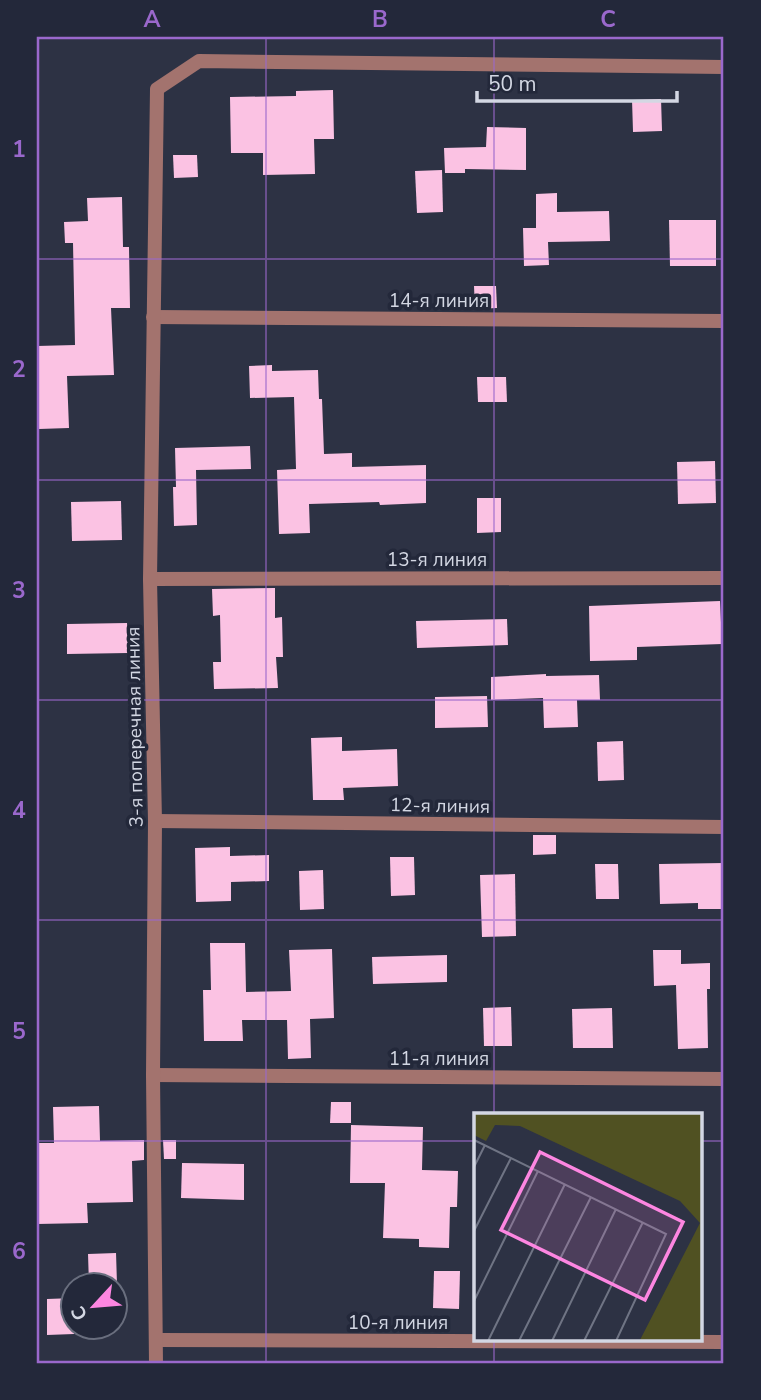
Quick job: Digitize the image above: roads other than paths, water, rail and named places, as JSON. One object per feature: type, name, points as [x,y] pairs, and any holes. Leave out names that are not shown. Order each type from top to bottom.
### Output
[{"type":"street","name":"3-я поперечная линия","points":[[156,1363],[153,1075],[155,821],[150,579],[157,89],[199,61],[724,67]]},
{"type":"street","name":"14-я линия","points":[[153,317],[724,321]]},
{"type":"street","name":"13-я линия","points":[[150,579],[724,578]]},
{"type":"street","name":"12-я линия","points":[[155,821],[724,827]]},
{"type":"street","name":"11-я линия","points":[[153,1075],[724,1079]]},
{"type":"street","name":"10-я линия","points":[[156,1340],[724,1342]]}]
